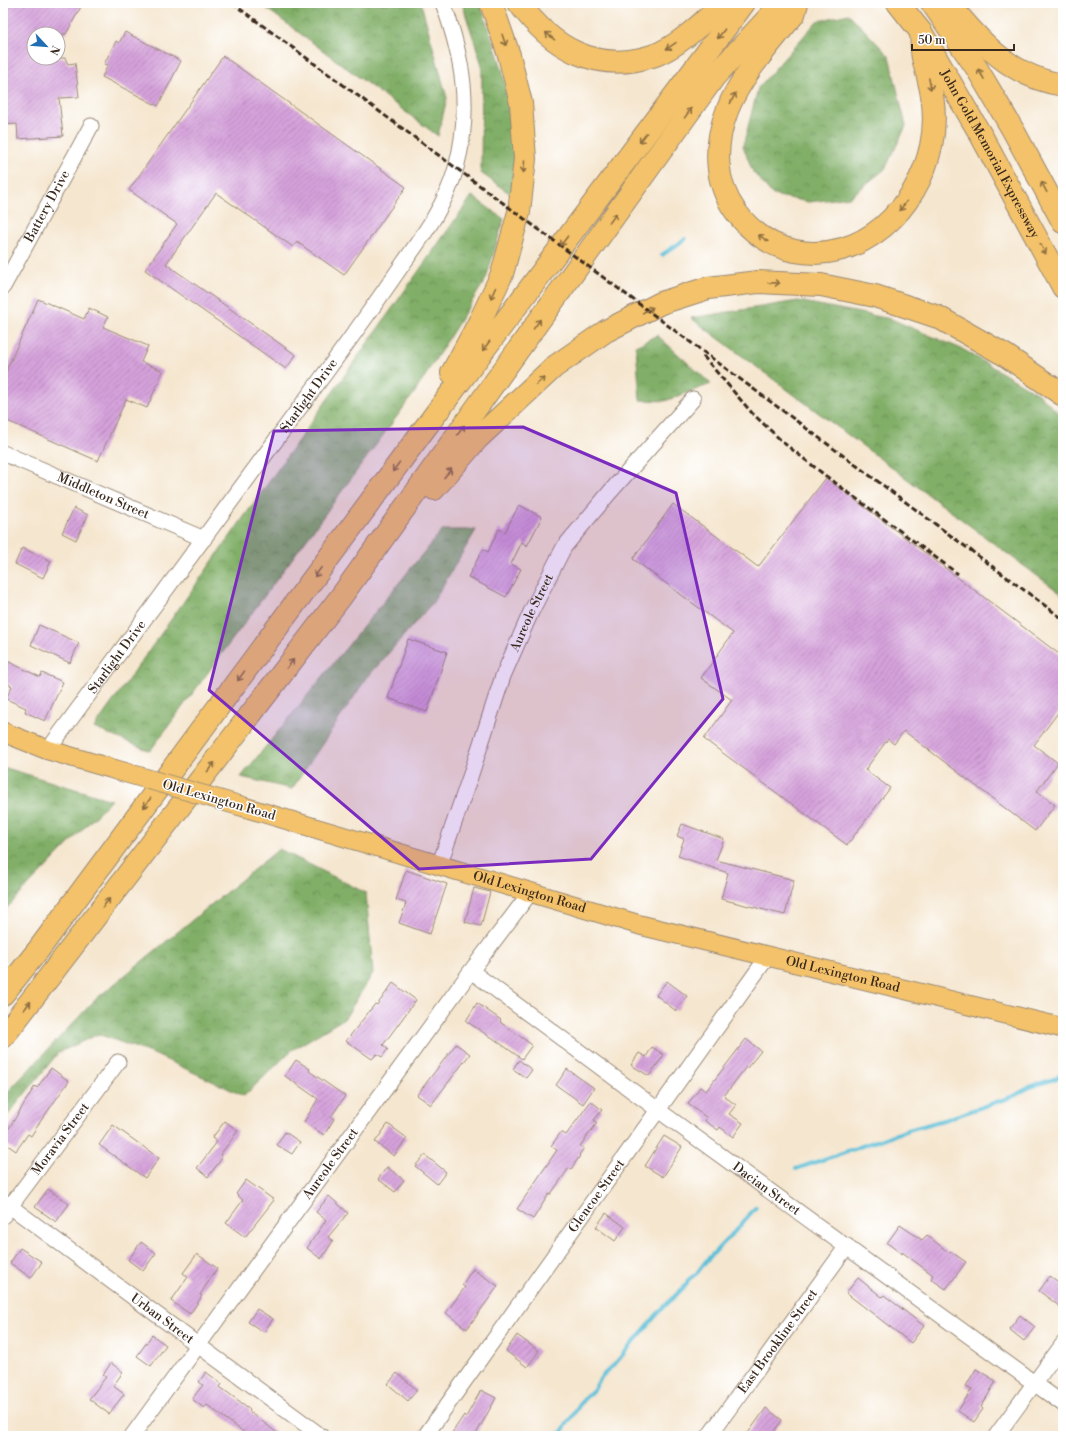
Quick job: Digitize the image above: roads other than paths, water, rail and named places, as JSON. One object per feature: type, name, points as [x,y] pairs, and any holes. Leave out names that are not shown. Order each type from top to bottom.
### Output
[{"type":"highway","points":[[419,436],[481,319],[502,274],[520,212],[524,159],[521,103],[509,55],[491,3]]},
{"type":"highway","points":[[519,3],[530,18],[548,36],[563,47],[580,55],[598,60],[616,62],[653,56],[664,50],[700,25],[722,3]]},
{"type":"highway","points":[[3,994],[44,943],[419,436],[744,3]]},
{"type":"highway","points":[[3,1037],[340,598],[714,77],[782,3]]},
{"type":"highway","points":[[797,3],[794,14],[748,72],[733,98],[723,124],[718,146],[721,182],[735,210],[747,225],[761,237],[770,243],[791,250],[810,253],[832,252],[850,247],[863,241],[895,216],[914,189],[929,156],[934,124],[933,100],[923,62],[921,32]]},
{"type":"highway","name":"John Gold Memorial Expressway","points":[[898,3],[921,32],[982,137],[1063,287]]},
{"type":"highway","points":[[932,3],[976,67],[1013,130],[1063,222]]},
{"type":"highway","points":[[948,3],[984,44],[1001,59],[1019,71],[1036,78],[1063,85]]},
{"type":"highway","points":[[340,598],[478,439],[554,367],[606,331],[661,303],[708,288],[758,282],[821,284],[875,296],[938,317],[1005,356],[1063,395]]},
{"type":"main road","name":"Old Lexington Road","points":[[3,732],[48,750],[640,925],[1063,1028]]},
{"type":"street","name":"Starlight Drive","points":[[48,750],[372,309],[424,233],[440,206],[456,168],[462,134],[464,109],[464,85],[459,54],[442,3]]},
{"type":"street","name":"Battery Drive","points":[[3,287],[91,126]]},
{"type":"street","name":"Aureole Street","points":[[439,866],[503,676],[531,612],[564,547],[610,492],[693,399]]},
{"type":"street","name":"Middleton Street","points":[[3,453],[204,539]]},
{"type":"street","name":"Aureole Street","points":[[132,1436],[471,970],[530,893]]},
{"type":"street","name":"Glencoe Street","points":[[426,1436],[768,956]]},
{"type":"street","name":"Dacian Street","points":[[471,970],[658,1110],[1063,1404]]},
{"type":"street","name":"Moravia Street","points":[[5,1208],[118,1062]]},
{"type":"street","name":"Urban Street","points":[[5,1208],[321,1436]]},
{"type":"street","name":"East Brookline Street","points":[[709,1436],[847,1246]]},
{"type":"street","points":[[996,1436],[1063,1344]]},
{"type":"waterway","points":[[662,255],[685,239]]},
{"type":"waterway","points":[[796,1169],[908,1130],[947,1119],[1014,1096],[1030,1087],[1057,1078],[1063,1072]]},
{"type":"waterway","points":[[559,1436],[583,1400],[594,1389],[602,1376],[614,1365],[660,1311],[686,1285],[688,1280],[697,1273],[706,1261],[756,1207]]},
{"type":"railway","points":[[232,3],[1063,619]]},
{"type":"railway","points":[[703,356],[752,413],[785,444],[958,574]]}]
